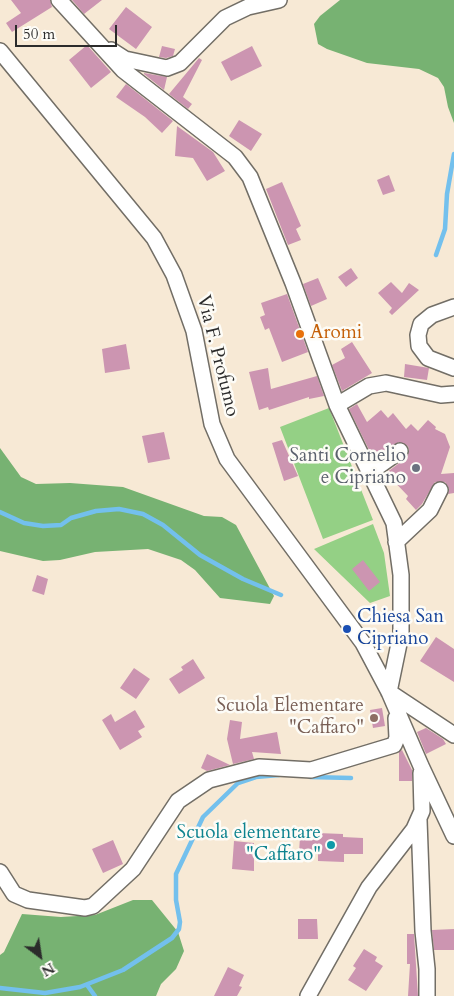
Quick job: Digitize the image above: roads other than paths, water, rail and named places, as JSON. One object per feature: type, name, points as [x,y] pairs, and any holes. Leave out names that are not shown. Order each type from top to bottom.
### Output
[{"type":"street","points":[[59,0],[122,70],[214,139],[243,165],[250,176],[293,283],[337,405],[394,523],[401,575],[401,634],[386,686],[454,735]]},
{"type":"street","points":[[96,39],[125,59],[167,68],[180,63],[225,18],[248,7],[279,0]]},
{"type":"street","name":"Via F. Profumo","points":[[0,51],[154,238],[174,275],[194,331],[212,424],[227,459],[363,643],[386,686],[420,766],[454,836]]},
{"type":"street","points":[[454,307],[432,315],[421,324],[418,335],[419,346],[428,358],[454,368]]},
{"type":"street","points":[[337,405],[369,386],[386,383],[441,395],[454,394]]},
{"type":"street","points":[[369,473],[400,451]]},
{"type":"street","points":[[396,542],[430,510],[440,490]]},
{"type":"street","points":[[0,872],[14,894],[28,900],[85,908],[93,906],[133,869],[178,801],[209,780],[259,767],[311,770],[394,746],[397,738],[396,709]]},
{"type":"street","points":[[308,996],[369,887],[408,839],[419,818],[422,811],[420,766]]},
{"type":"street","points":[[419,818],[423,931],[428,969],[427,996]]},
{"type":"waterway","points":[[436,255],[445,229],[447,194],[454,154]]},
{"type":"waterway","points":[[0,512],[24,523],[43,526],[61,525],[71,518],[96,511],[119,509],[143,514],[163,525],[200,555],[243,579],[281,595]]},
{"type":"waterway","points":[[0,988],[45,993],[80,987],[123,970],[172,938],[179,929],[180,922],[176,900],[176,874],[203,817],[238,783],[256,777],[279,775]]},
{"type":"waterway","points":[[310,777],[351,778]]},
{"type":"waterway","points":[[87,985],[95,996]]},
{"type":"place","name":"Aromi","points":[[300,334]]},
{"type":"place","name":"Santi Cornelio e Cipriano","points":[[416,468]]},
{"type":"place","name":"Chiesa San Cipriano","points":[[347,629]]},
{"type":"place","name":"Scuola Elementare \"Caffaro\"","points":[[374,718]]},
{"type":"place","name":"Scuola elementare \"Caffaro\"","points":[[331,845]]}]
